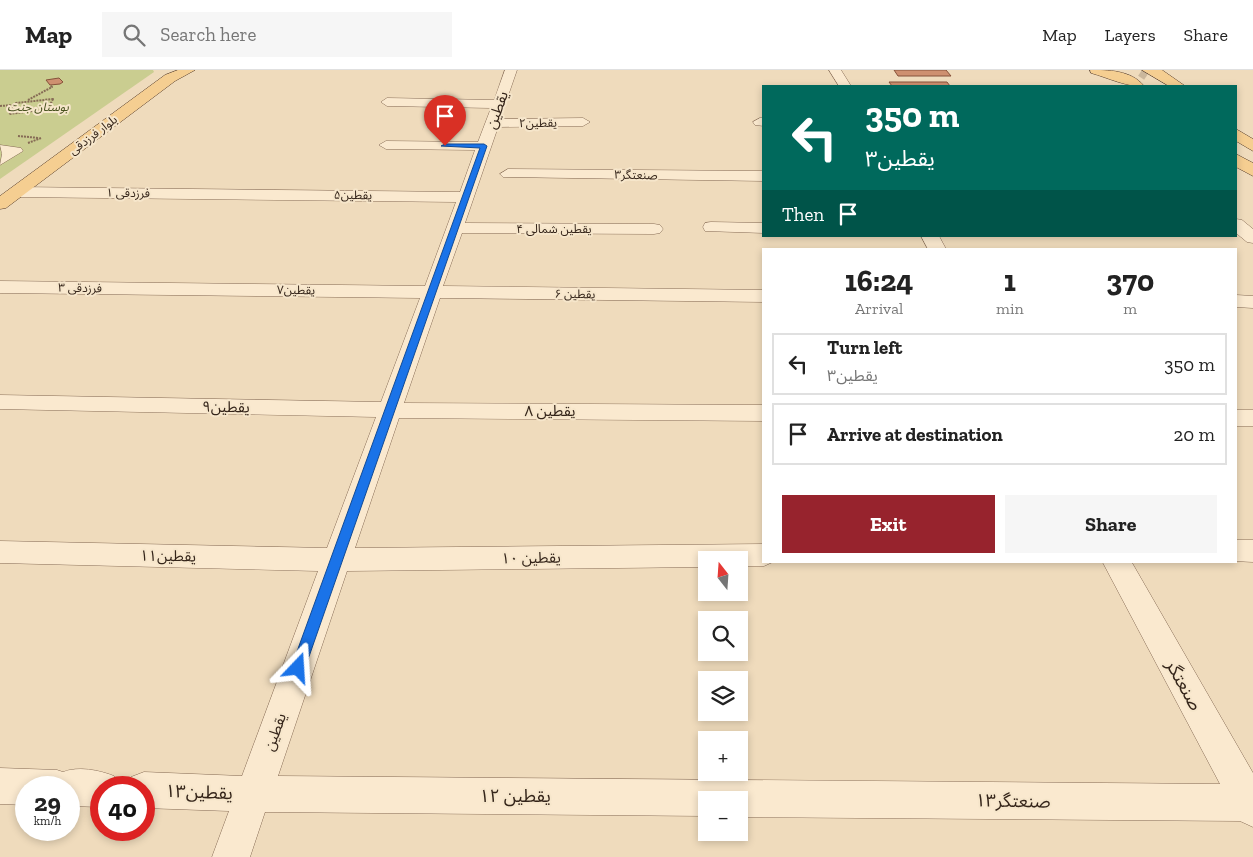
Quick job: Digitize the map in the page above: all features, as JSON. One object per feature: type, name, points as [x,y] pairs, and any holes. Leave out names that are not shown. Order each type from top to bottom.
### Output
[{"type":"main road","name":"بلوار فرزدقی","points":[[0,187],[162,75],[189,70]]},
{"type":"main road","points":[[1096,70],[1129,77],[1148,77],[1173,81]]},
{"type":"main road","name":"بلوار فرزدقی","points":[[0,204],[162,75]]},
{"type":"main road","points":[[1237,126],[1253,136]]},
{"type":"main road","points":[[1237,135],[1253,146]]},
{"type":"main road","points":[[1237,150],[1253,161]]},
{"type":"main road","points":[[1237,160],[1253,171]]},
{"type":"street","name":"یقطین","points":[[231,857],[511,70]]},
{"type":"street","points":[[835,70],[844,85]]},
{"type":"street","points":[[387,102],[499,104]]},
{"type":"street","name":"یقطین۲","points":[[492,123],[583,122]]},
{"type":"street","points":[[386,145],[484,146]]},
{"type":"street","points":[[0,149],[16,150],[0,161]]},
{"type":"street","name":"صنعتگر۳","points":[[508,174],[762,176]]},
{"type":"street","name":"فرزدقی ۱","points":[[16,192],[240,194]]},
{"type":"street","name":"یقطین۵","points":[[240,194],[466,197]]},
{"type":"street","points":[[1237,225],[1253,238]]},
{"type":"street","points":[[710,227],[762,228]]},
{"type":"street","name":"یقطین شمالی ۴","points":[[455,228],[654,229]]},
{"type":"street","name":"فرزدقی ۳","points":[[0,287],[159,289]]},
{"type":"street","name":"یقطین۷","points":[[159,289],[432,292]]},
{"type":"street","name":"یقطین ۶","points":[[432,292],[762,296]]},
{"type":"street","points":[[1237,301],[1253,302]]},
{"type":"street","name":"یقطین۹","points":[[0,402],[390,410]]},
{"type":"street","name":"یقطین ۸","points":[[390,410],[762,413]]},
{"type":"street","points":[[1237,418],[1253,418]]},
{"type":"street","points":[[1237,551],[1253,551]]},
{"type":"street","name":"یقطین۱۱","points":[[0,552],[336,560]]},
{"type":"street","name":"یقطین ۱۰","points":[[336,560],[762,555]]},
{"type":"street","name":"صنعتگر","points":[[1117,563],[1252,805]]},
{"type":"street","points":[[0,786],[15,787]]},
{"type":"street","name":"یقطین۱۳","points":[[155,790],[253,794]]},
{"type":"street","name":"یقطین ۱۲","points":[[253,794],[777,799]]},
{"type":"street","name":"صنعتگر۱۳","points":[[777,799],[1252,805]]},
{"type":"path","points":[[26,102],[52,87],[50,85]]},
{"type":"path","points":[[53,98],[48,109],[9,114],[14,105],[16,102],[53,98]]},
{"type":"path","points":[[0,106],[14,105]]},
{"type":"green space","name":"بوستان جنت","points":[[0,70],[153,70],[154,72],[0,179]]},
{"type":"building","points":[[894,70],[946,70],[951,76],[898,76]]},
{"type":"building","points":[[59,78],[63,82],[60,84],[50,85],[46,80]]},
{"type":"building","points":[[889,82],[947,82],[949,85],[891,85]]},
{"type":"tunnel","points":[[1142,70],[1148,74]]},
{"type":"route","points":[[298,668],[484,146],[445,146]]}]
